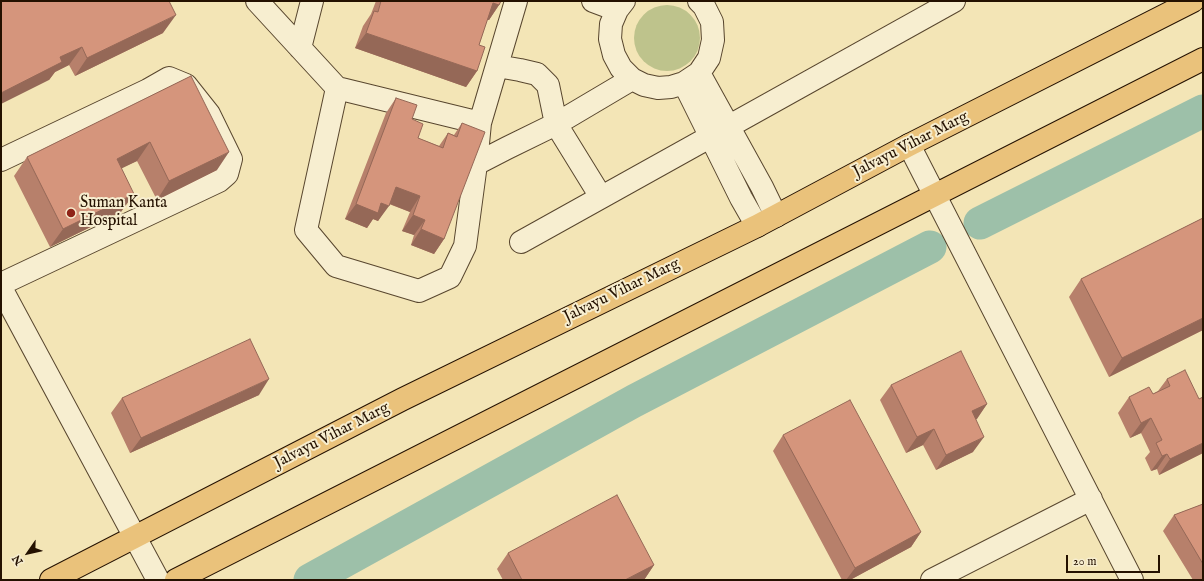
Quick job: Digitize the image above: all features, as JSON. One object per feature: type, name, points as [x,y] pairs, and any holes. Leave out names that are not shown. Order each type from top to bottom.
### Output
[{"type":"main road","name":"Jalvayu Vihar Marg","points":[[51,580],[403,399],[757,226],[909,145],[1193,1]]},
{"type":"main road","points":[[176,580],[1203,59]]},
{"type":"street","points":[[257,1],[337,88],[480,123]]},
{"type":"street","points":[[300,48],[312,1]]},
{"type":"street","points":[[337,88],[306,230],[336,266],[419,291],[450,277],[465,246],[480,123],[516,1]]},
{"type":"street","points":[[593,1],[620,6],[611,24],[610,39],[614,55],[621,68],[632,79],[644,85],[658,88],[671,87],[691,78],[709,58],[713,40],[712,22],[706,3]]},
{"type":"street","points":[[521,242],[954,1]]},
{"type":"street","points":[[497,66],[537,74],[548,85],[556,124],[600,197]]},
{"type":"street","points":[[1,160],[148,90],[169,78],[186,85],[209,114],[231,159],[227,174],[219,181],[1,284]]},
{"type":"street","points":[[691,78],[729,126],[776,216]]},
{"type":"street","points":[[691,78],[710,136],[757,226]]},
{"type":"street","points":[[476,164],[556,124],[632,79]]},
{"type":"street","points":[[909,145],[1132,580]]},
{"type":"street","points":[[1,288],[158,580]]},
{"type":"street","points":[[932,580],[1091,499]]},
{"type":"green space","points":[[661,5],[673,5],[685,10],[695,20],[700,32],[698,51],[685,66],[673,71],[661,71],[649,66],[639,56],[634,44],[634,32],[639,20],[649,10]]},
{"type":"building","points":[[1,1],[169,1],[176,15],[87,58],[82,47],[60,57],[62,62],[1,93]]},
{"type":"building","points":[[381,1],[501,1],[499,5],[493,3],[479,45],[485,47],[477,71],[366,33],[374,11],[378,12]]},
{"type":"building","points":[[191,76],[229,152],[169,181],[150,142],[117,159],[134,194],[63,229],[27,157]]},
{"type":"building","points":[[396,98],[417,105],[412,119],[423,124],[418,138],[443,148],[448,133],[457,137],[462,123],[485,132],[444,239],[421,229],[425,220],[413,215],[420,196],[396,187],[389,206],[381,203],[378,213],[356,204]]},
{"type":"building","points":[[1203,218],[1203,318],[1122,358],[1081,279]]},
{"type":"building","points":[[250,339],[269,379],[141,438],[122,398]]},
{"type":"building","points":[[961,351],[987,404],[972,411],[984,437],[946,455],[934,429],[917,437],[891,385]]},
{"type":"building","points":[[1185,370],[1199,399],[1203,397],[1203,443],[1170,459],[1167,454],[1162,456],[1156,443],[1162,440],[1151,418],[1141,423],[1129,397],[1149,387],[1153,394],[1170,386],[1167,379]]},
{"type":"building","points":[[850,400],[921,532],[855,568],[783,435]]},
{"type":"building","points":[[617,495],[654,565],[625,580],[522,580],[508,553]]},
{"type":"building","points":[[1203,504],[1203,564],[1174,515]]},
{"type":"waterway","points":[[980,223],[1203,111]]},
{"type":"waterway","points":[[930,247],[980,223]]},
{"type":"waterway","points":[[310,580],[634,401],[930,247]]},
{"type":"place","name":"Suman Kanta Hospital","points":[[71,213]]}]
